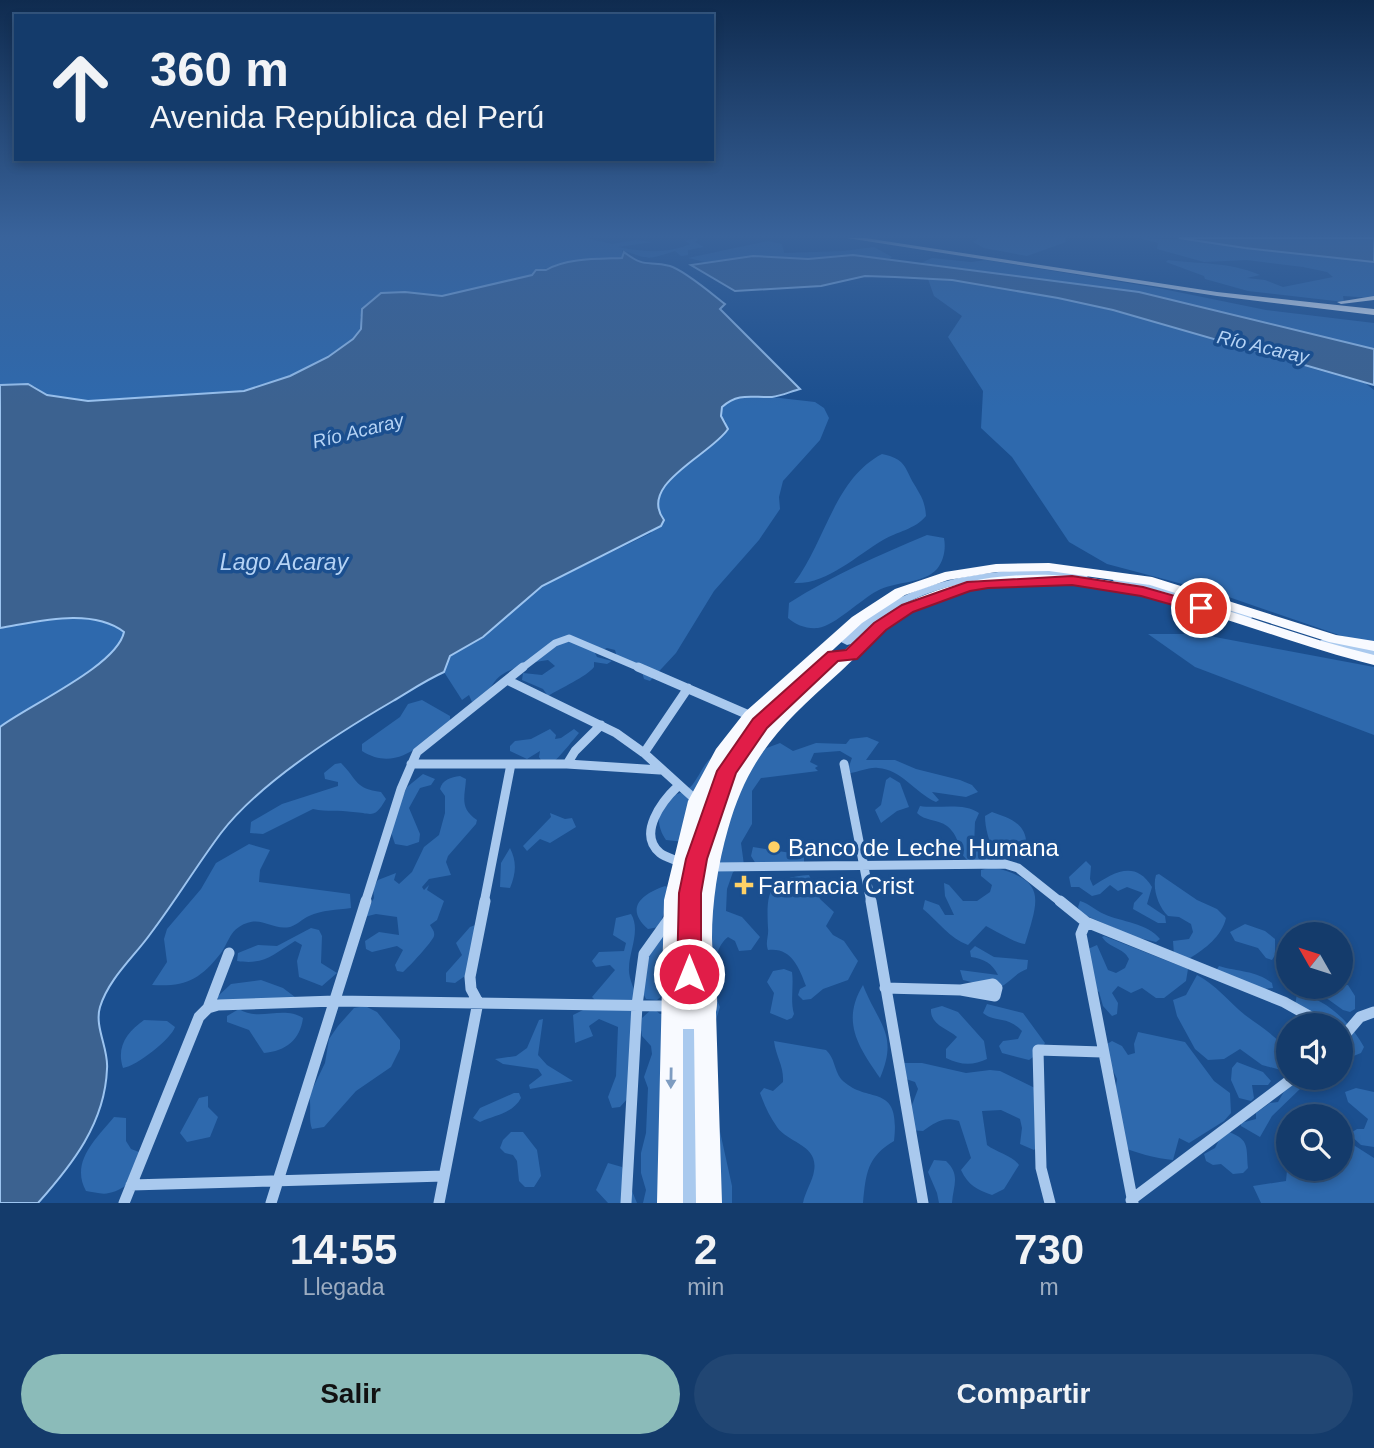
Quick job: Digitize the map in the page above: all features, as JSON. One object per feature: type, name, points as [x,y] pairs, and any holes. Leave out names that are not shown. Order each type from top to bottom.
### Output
[{"type":"highway","points":[[1218,294],[1240,294]]},
{"type":"highway","points":[[1218,294],[1261,299],[1296,307]]},
{"type":"highway","points":[[1220,294],[1233,296]]},
{"type":"highway","points":[[1221,294],[1296,307],[1374,314]]},
{"type":"highway","points":[[1248,294],[1285,309],[1284,305],[1363,318],[1374,314]]},
{"type":"highway","points":[[1255,294],[1324,302],[1374,314]]},
{"type":"highway","points":[[1324,302],[1374,298]]},
{"type":"highway","points":[[670,1203],[687,1004],[703,938],[709,867],[724,811],[752,755],[882,601],[918,584],[970,571],[1049,566],[1152,581],[1304,630],[1374,646]]},
{"type":"highway","points":[[709,1203],[674,913],[681,863],[697,801],[722,753],[751,716],[840,649],[926,600],[967,586],[1044,579],[1091,583],[1143,592],[1317,647],[1374,660]]},
{"type":"street","points":[[691,1203],[687,1004],[690,893],[704,831],[727,771],[760,724],[879,614],[911,595],[951,582],[1022,572],[1094,576],[1153,587],[1294,634],[1374,653]]},
{"type":"street","points":[[271,1203],[280,1182],[411,764],[428,741],[555,643],[569,638],[751,716]]},
{"type":"street","points":[[506,680],[601,724],[644,752],[660,770],[697,801]]},
{"type":"street","points":[[644,752],[688,688]]},
{"type":"street","points":[[567,764],[575,751],[601,724]]},
{"type":"street","points":[[411,764],[567,764],[660,770]]},
{"type":"street","points":[[439,1203],[478,1002],[471,989],[470,977],[511,764]]},
{"type":"street","points":[[844,764],[865,867],[923,1203]]},
{"type":"street","points":[[678,786],[658,808],[652,836],[653,846],[659,853],[681,863]]},
{"type":"street","points":[[709,867],[1005,864],[1018,868],[1086,922],[1284,1002],[1304,1013]]},
{"type":"street","points":[[626,1203],[637,1005],[643,954],[674,913]]},
{"type":"street","points":[[1086,922],[1081,934],[1131,1202],[1277,1090]]},
{"type":"street","points":[[124,1203],[199,1017],[208,1008],[229,953]]},
{"type":"street","points":[[885,988],[961,990]]},
{"type":"street","points":[[208,1008],[218,1005],[335,1001],[687,1004]]},
{"type":"street","points":[[1353,1023],[1365,1012],[1374,1012]]},
{"type":"street","points":[[1050,1203],[1041,1168],[1038,1050],[1102,1052]]},
{"type":"street","points":[[131,1185],[444,1176]]},
{"type":"shaded area","points":[[0,294],[384,294],[360,317],[361,329],[353,339],[328,357],[290,376],[244,391],[88,401],[47,395],[34,386],[0,385]]},
{"type":"shaded area","points":[[1040,294],[1149,320],[1365,383],[1374,390],[1374,643],[1342,636],[1220,594],[1107,564],[1069,542],[1012,457],[981,428],[983,391],[948,337],[962,316],[934,296]]},
{"type":"shaded area","points":[[1148,294],[1188,294],[1266,310],[1374,323],[1374,349]]},
{"type":"shaded area","points":[[1275,294],[1374,294],[1374,298],[1343,296],[1344,302]]},
{"type":"shaded area","points":[[754,395],[815,402],[824,408],[829,418],[820,440],[783,481],[779,497],[780,509],[759,540],[714,591],[676,653],[650,681],[644,679],[642,672],[617,657],[615,650],[607,648],[595,653],[597,657],[612,661],[607,664],[594,662],[594,667],[585,675],[548,696],[543,689],[522,680],[523,673],[542,675],[555,666],[548,660],[523,665],[505,673],[485,695],[472,702],[469,695],[462,700],[444,672],[450,656],[483,637],[542,586],[651,533],[665,485],[680,469],[716,442],[722,433],[726,422],[721,416],[722,407],[737,397]]},
{"type":"shaded area","points":[[882,454],[896,458],[903,464],[922,499],[926,516],[829,574],[818,579],[794,583],[805,567],[841,495],[866,465]]},
{"type":"shaded area","points":[[927,535],[944,538],[945,542],[941,562],[931,574],[877,591],[825,626],[805,627],[788,618],[789,603],[822,583]]},
{"type":"shaded area","points":[[99,618],[127,631],[122,642],[93,670],[0,732],[0,628],[44,620]]},
{"type":"shaded area","points":[[1148,634],[1199,634],[1374,667],[1374,735],[1195,667]]},
{"type":"shaded area","points":[[422,700],[450,716],[450,721],[420,746],[398,757],[375,757],[362,751],[362,744],[400,717],[408,704]]},
{"type":"shaded area","points":[[550,729],[556,735],[555,739],[574,729],[579,733],[553,762],[541,760],[540,751],[527,759],[510,751],[510,746],[515,741],[531,739]]},
{"type":"shaded area","points":[[867,737],[879,742],[866,760],[895,760],[916,769],[960,780],[972,785],[978,792],[966,797],[932,792],[939,800],[936,802],[886,769],[871,768],[850,773],[848,769],[852,758],[840,751],[814,753],[810,762],[818,766],[815,768],[818,771],[761,778],[752,791],[752,824],[741,843],[744,865],[733,872],[727,889],[726,911],[742,917],[760,937],[751,950],[739,951],[735,941],[728,937],[724,941],[714,962],[712,978],[712,991],[720,1007],[713,1029],[692,1023],[697,994],[685,842],[666,840],[659,823],[661,806],[670,797],[691,787],[708,761],[722,752],[728,755],[729,762],[780,743],[793,751],[816,743],[846,744],[850,739]]},
{"type":"shaded area","points":[[341,763],[361,786],[381,792],[386,799],[375,813],[313,809],[263,834],[250,833],[251,822],[282,804],[338,786],[338,782],[325,779],[324,773],[335,764]]},
{"type":"shaded area","points":[[423,774],[435,779],[431,785],[420,788],[409,808],[420,834],[419,842],[407,846],[395,844],[389,826],[407,787]]},
{"type":"shaded area","points":[[460,776],[466,779],[465,806],[477,820],[476,824],[448,856],[446,862],[451,875],[429,879],[422,887],[424,890],[429,885],[427,890],[444,901],[437,920],[430,925],[434,936],[406,970],[397,971],[395,965],[403,950],[397,946],[372,952],[366,949],[365,941],[379,932],[399,935],[397,917],[376,914],[364,917],[374,898],[373,888],[378,880],[396,873],[394,880],[399,884],[412,872],[424,847],[439,835],[445,813],[445,796],[441,786],[447,780]]},
{"type":"shaded area","points":[[890,777],[900,783],[909,807],[897,811],[881,823],[875,810],[881,805],[886,780]]},
{"type":"shaded area","points":[[920,806],[958,807],[979,813],[975,822],[974,846],[988,859],[987,864],[968,860],[953,832],[943,824],[920,816],[917,813]]},
{"type":"shaded area","points":[[992,812],[1014,821],[1025,834],[1026,840],[1015,847],[1012,855],[1004,859],[994,852],[988,834],[985,816]]},
{"type":"shaded area","points":[[550,813],[565,819],[572,818],[576,827],[550,843],[540,839],[527,851],[523,846],[551,817]]},
{"type":"shaded area","points":[[249,844],[270,850],[260,870],[259,882],[350,894],[351,908],[314,914],[290,927],[277,927],[260,922],[247,923],[233,932],[221,953],[199,976],[174,985],[152,985],[167,962],[164,939],[167,929],[201,889],[216,863]]},
{"type":"shaded area","points":[[753,847],[804,855],[804,862],[756,864],[751,856]]},
{"type":"shaded area","points":[[510,848],[515,863],[514,877],[510,888],[500,887],[501,863]]},
{"type":"shaded area","points":[[1086,861],[1091,866],[1090,879],[1093,886],[1124,871],[1138,873],[1145,878],[1152,887],[1147,904],[1165,916],[1166,923],[1158,923],[1133,909],[1134,903],[1143,893],[1127,887],[1118,891],[1110,885],[1100,894],[1092,896],[1079,887],[1071,887],[1069,877]]},
{"type":"shaded area","points":[[992,867],[1022,878],[1034,893],[1035,903],[1025,944],[986,926],[968,945],[950,934],[923,909],[925,900],[939,905],[945,915],[954,915],[945,896],[944,883],[963,901],[977,901],[990,892],[992,885],[981,876],[981,870]]},
{"type":"shaded area","points":[[1159,874],[1197,900],[1217,909],[1226,918],[1217,936],[1190,958],[1174,955],[1173,941],[1189,939],[1193,932],[1191,924],[1179,917],[1168,916],[1161,907],[1155,885],[1156,875]]},
{"type":"shaded area","points":[[809,875],[820,899],[834,912],[826,926],[833,935],[844,941],[858,961],[848,980],[823,989],[811,999],[803,1000],[798,995],[800,989],[806,986],[793,960],[783,952],[768,950],[768,904],[773,888],[778,883],[785,879]]},
{"type":"shaded area","points":[[665,886],[672,889],[659,927],[648,929],[637,915],[637,908],[649,893]]},
{"type":"shaded area","points":[[1080,901],[1111,917],[1149,929],[1160,939],[1156,942],[1135,937],[1080,913]]},
{"type":"shaded area","points":[[631,914],[635,934],[629,972],[637,1000],[596,1001],[592,997],[615,970],[610,965],[596,967],[592,961],[599,952],[624,951],[626,943],[613,935],[616,918]]},
{"type":"shaded area","points":[[478,924],[472,971],[455,983],[446,982],[446,973],[462,955],[456,943],[470,927]]},
{"type":"shaded area","points":[[1245,924],[1265,931],[1275,939],[1275,955],[1272,960],[1266,958],[1258,948],[1235,941],[1230,932]]},
{"type":"shaded area","points":[[311,928],[319,930],[322,936],[321,963],[337,973],[322,986],[299,977],[297,961],[302,945],[295,941],[262,960],[237,961],[238,953],[258,945],[277,946]]},
{"type":"shaded area","points":[[669,928],[669,990],[657,1000],[646,999],[643,993],[641,960]]},
{"type":"shaded area","points":[[1102,937],[1188,969],[1186,981],[1164,998],[1156,998],[1142,988],[1131,993],[1118,986],[1112,993],[1118,1003],[1117,1014],[1112,1016],[1103,1006],[1099,992],[1085,982],[1088,949],[1097,945],[1108,970],[1116,973],[1125,968],[1129,959],[1105,941]]},
{"type":"shaded area","points":[[975,946],[994,957],[1028,960],[1027,969],[1000,987],[963,980],[960,970],[998,975],[987,962],[971,957],[970,951]]},
{"type":"shaded area","points":[[1219,966],[1259,976],[1272,983],[1273,988],[1264,989],[1214,974]]},
{"type":"shaded area","points":[[784,969],[792,972],[794,1014],[787,1020],[770,1013],[774,993],[767,982],[773,971]]},
{"type":"shaded area","points":[[1197,975],[1210,984],[1276,1039],[1276,1069],[1262,1065],[1240,1049],[1224,1059],[1208,1060],[1195,1049],[1177,1016],[1173,1000],[1186,995]]},
{"type":"shaded area","points":[[261,980],[283,988],[295,997],[223,1007],[217,997],[231,984]]},
{"type":"shaded area","points":[[863,985],[887,1040],[885,1063],[880,1078],[855,1033],[853,1011]]},
{"type":"shaded area","points":[[1353,993],[1355,1009],[1350,1012],[1328,999],[1353,999]]},
{"type":"shaded area","points":[[1296,999],[1314,999],[1336,1013],[1303,1013],[1295,1005]]},
{"type":"shaded area","points":[[987,1004],[1023,1013],[1045,1043],[1039,1053],[1029,1060],[1002,1053],[999,1046],[1003,1041],[1018,1039],[1022,1031],[1011,1023],[983,1013]]},
{"type":"shaded area","points":[[365,1006],[377,1012],[400,1040],[400,1049],[391,1067],[356,1091],[324,1127],[312,1129],[309,1096],[325,1063],[329,1039],[354,1008]]},
{"type":"shaded area","points":[[942,1006],[958,1012],[984,1041],[987,1059],[967,1064],[946,1058],[946,1049],[957,1037],[933,1019],[931,1009]]},
{"type":"shaded area","points":[[653,1008],[660,1014],[665,1014],[662,1203],[643,1203],[646,1190],[641,1173],[641,1153],[646,1133],[648,1088],[644,1077],[652,1054],[651,1046],[642,1036],[641,1030],[642,1018]]},
{"type":"shaded area","points":[[239,1009],[246,1013],[287,1013],[303,1018],[299,1032],[291,1043],[279,1050],[264,1053],[249,1030],[227,1022],[227,1016]]},
{"type":"shaded area","points":[[585,1009],[632,1010],[629,1097],[620,1107],[612,1108],[608,1097],[616,1076],[618,1027],[599,1019],[589,1026],[593,1036],[575,1043],[573,1015]]},
{"type":"shaded area","points":[[543,1019],[538,1055],[547,1065],[573,1081],[530,1089],[529,1085],[542,1075],[538,1069],[503,1064],[495,1059],[516,1056],[527,1048],[539,1020]]},
{"type":"shaded area","points":[[144,1020],[167,1021],[175,1027],[153,1051],[123,1068],[122,1047],[133,1030]]},
{"type":"shaded area","points":[[1353,1031],[1364,1047],[1361,1053],[1353,1056]]},
{"type":"shaded area","points":[[1138,1032],[1185,1042],[1214,1081],[1230,1093],[1231,1113],[1224,1121],[1189,1143],[1179,1138],[1173,1160],[1119,1146],[1113,1108],[1117,1079],[1109,1062],[1107,1044],[1112,1041],[1122,1046],[1128,1055],[1135,1053],[1134,1044]]},
{"type":"shaded area","points":[[774,1041],[826,1050],[841,1079],[861,1092],[880,1097],[892,1109],[895,1122],[894,1141],[873,1160],[865,1183],[863,1203],[803,1203],[814,1171],[812,1155],[777,1127],[760,1093],[764,1088],[773,1091],[783,1082]]},
{"type":"shaded area","points":[[1237,1062],[1263,1072],[1271,1081],[1268,1085],[1252,1085],[1254,1098],[1251,1101],[1239,1098],[1231,1080],[1232,1068]]},
{"type":"shaded area","points":[[903,1063],[922,1063],[966,1073],[1000,1071],[1037,1089],[1038,1146],[1034,1150],[1020,1144],[1020,1119],[1001,1110],[982,1111],[987,1145],[1019,1165],[1004,1189],[992,1195],[967,1180],[961,1170],[971,1158],[959,1121],[944,1120],[923,1131],[910,1130],[906,1121],[918,1089],[915,1082],[906,1079]]},
{"type":"shaded area","points":[[1353,1089],[1374,1092],[1374,1147],[1361,1145],[1353,1138],[1353,1132],[1364,1129],[1368,1119],[1348,1102],[1345,1092]]},
{"type":"shaded area","points":[[1285,1090],[1299,1090],[1284,1104],[1276,1104],[1276,1112],[1260,1137],[1241,1126],[1241,1123],[1256,1119],[1256,1113],[1270,1103],[1278,1102]]},
{"type":"shaded area","points":[[519,1093],[521,1098],[508,1111],[480,1122],[473,1118],[480,1108]]},
{"type":"shaded area","points":[[208,1096],[208,1107],[218,1117],[210,1137],[187,1142],[180,1133],[199,1098]]},
{"type":"shaded area","points":[[114,1117],[126,1118],[126,1141],[131,1149],[147,1155],[146,1161],[134,1179],[122,1188],[107,1194],[86,1191],[81,1170],[83,1161],[93,1142]]},
{"type":"shaded area","points":[[719,1127],[732,1186],[732,1203],[712,1203]]},
{"type":"shaded area","points":[[511,1132],[523,1132],[537,1150],[541,1176],[534,1187],[525,1187],[519,1181],[517,1161],[513,1155],[500,1148]]},
{"type":"shaded area","points":[[1229,1132],[1241,1138],[1246,1145],[1248,1168],[1243,1173],[1233,1174],[1221,1164],[1213,1165],[1206,1161],[1204,1154],[1215,1148],[1219,1140]]},
{"type":"shaded area","points":[[1353,1145],[1374,1158],[1374,1203],[1261,1203],[1253,1186],[1286,1181],[1353,1181]]},
{"type":"shaded area","points":[[934,1160],[946,1161],[951,1166],[955,1176],[952,1203],[939,1203],[928,1172]]},
{"type":"shaded area","points":[[608,1163],[622,1167],[637,1203],[608,1203],[596,1190]]},
{"type":"water","name":"Lago Acaray","points":[[380,294],[713,294],[725,304],[720,309],[800,389],[775,396],[746,397],[728,402],[722,407],[721,416],[728,429],[668,482],[660,494],[658,507],[664,520],[661,526],[542,586],[483,637],[450,656],[444,672],[325,743],[278,777],[237,814],[104,996],[99,1022],[107,1061],[105,1089],[93,1125],[84,1142],[63,1174],[38,1203],[0,1203],[0,727],[70,684],[106,658],[118,645],[124,632],[111,624],[80,618],[47,620],[0,628],[0,385],[28,384],[47,395],[88,401],[244,391],[290,376],[328,357],[353,339],[361,329],[362,309]]},
{"type":"water","name":"Río Acaray","points":[[1035,294],[1148,294],[1374,349],[1374,385],[1113,310]]},
{"type":"place","name":"Banco de Leche Humana","points":[[774,847]]},
{"type":"place","name":"Farmacia Crist","points":[[744,885]]},
{"type":"route","points":[[689,974],[690,893],[696,859],[727,771],[760,724],[834,656],[850,655],[880,626],[907,609],[967,586],[988,583],[1072,580],[1125,588],[1201,608]]}]
